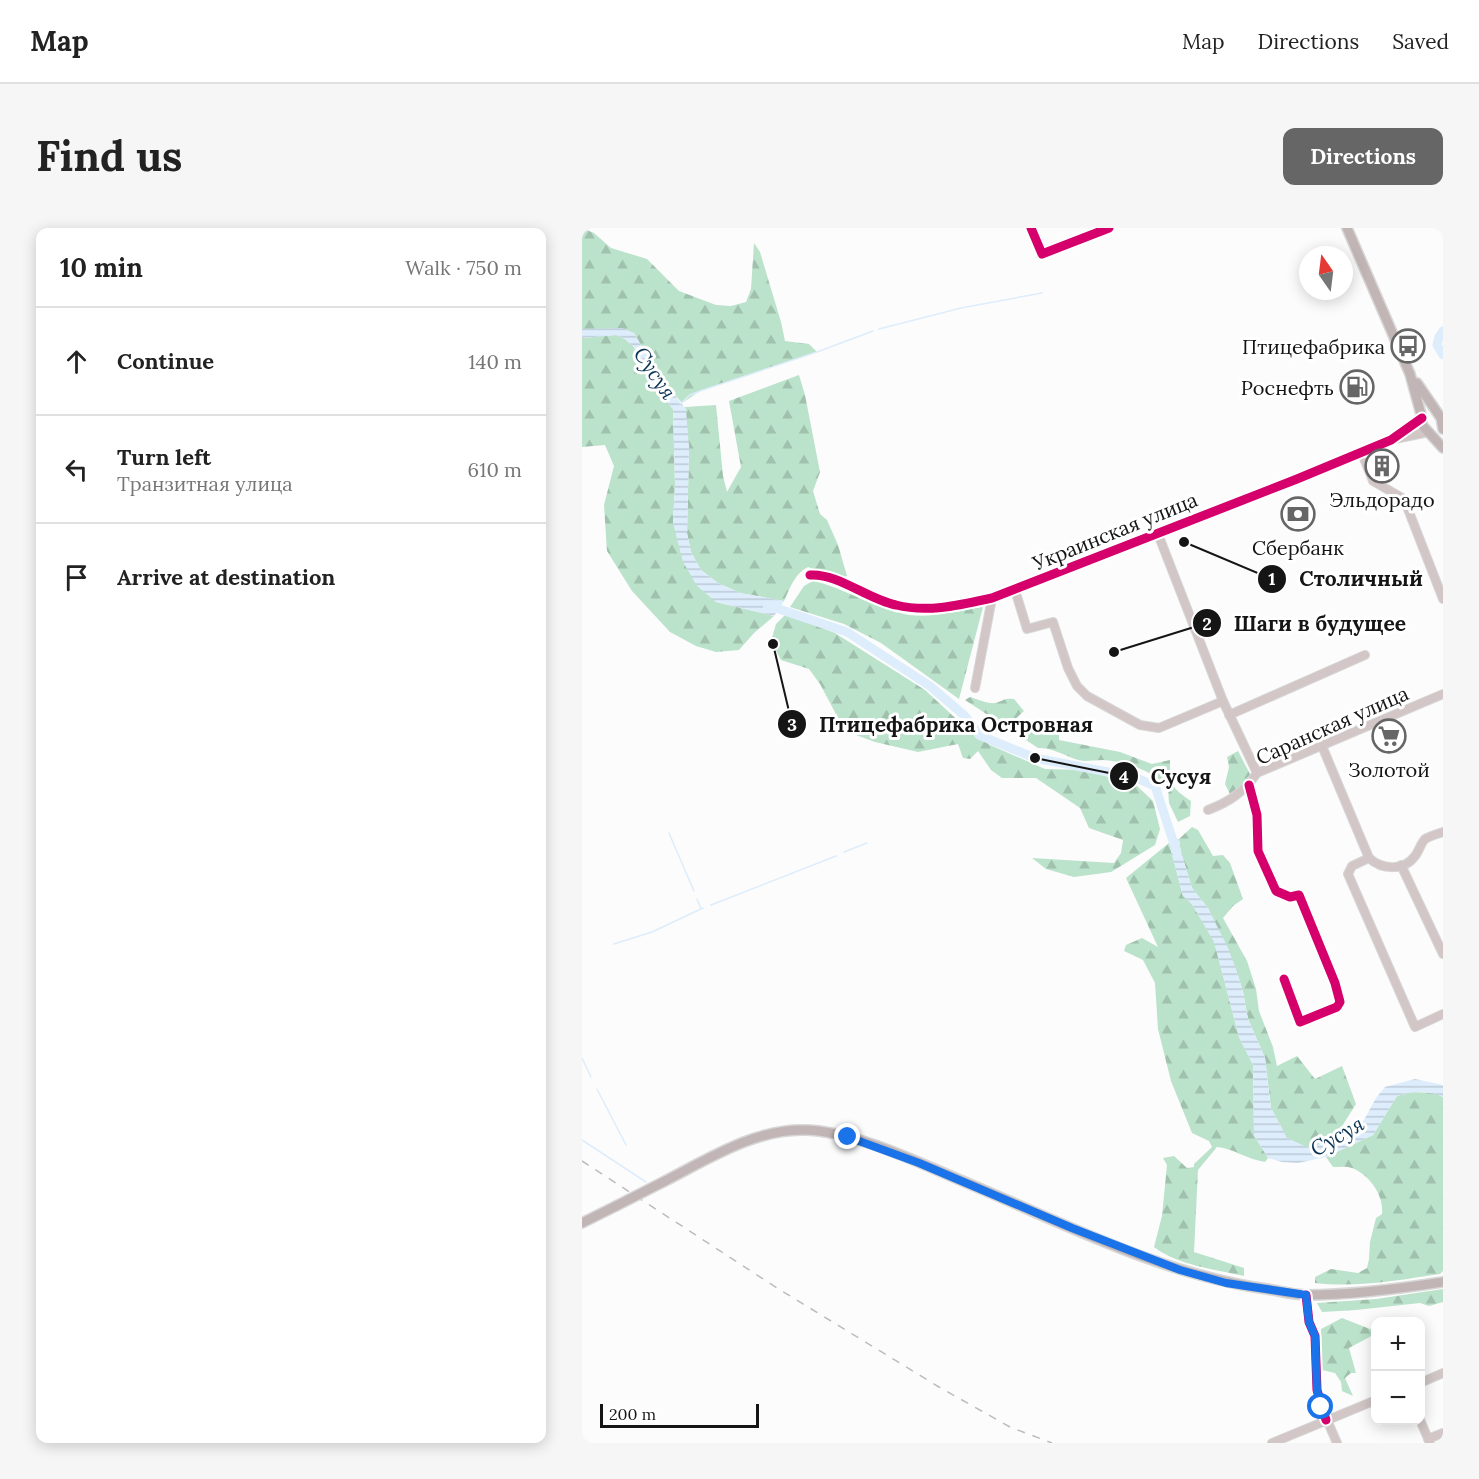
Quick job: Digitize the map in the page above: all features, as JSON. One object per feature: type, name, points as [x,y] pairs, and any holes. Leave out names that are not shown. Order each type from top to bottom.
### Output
[{"type":"main road","points":[[1347,228],[1410,374],[1422,424],[1443,448]]},
{"type":"main road","points":[[1410,374],[1426,398],[1441,411],[1442,426],[1436,431],[1429,432]]},
{"type":"main road","name":"Украинская улица","points":[[1422,418],[1427,413],[1441,411]]},
{"type":"main road","points":[[582,1223],[753,1139],[786,1131],[825,1132],[848,1137],[919,1163],[1072,1228],[1180,1270],[1226,1283],[1306,1295],[1374,1292],[1443,1282]]},
{"type":"street","points":[[1031,228],[1042,254],[1109,228]]},
{"type":"street","name":"Украинская улица","points":[[810,575],[822,574],[884,602],[923,609],[960,605],[992,598],[1391,440],[1422,418]]},
{"type":"street","points":[[1391,440],[1429,432]]},
{"type":"street","points":[[1361,451],[1373,481],[1404,499],[1443,599]]},
{"type":"street","points":[[1158,534],[1223,701],[1257,773]]},
{"type":"street","points":[[1015,590],[1028,629],[1053,622],[1068,668],[1077,686],[1087,696],[1140,725],[1159,728],[1223,701]]},
{"type":"street","points":[[975,688],[992,598]]},
{"type":"street","points":[[1229,715],[1365,655]]},
{"type":"street","name":"Саранская улица","points":[[1208,810],[1229,801],[1250,785],[1257,773],[1443,694]]},
{"type":"street","points":[[1322,746],[1369,858],[1382,867],[1391,868],[1401,865],[1414,858],[1424,840],[1443,832]]},
{"type":"street","points":[[1250,785],[1257,815],[1258,850],[1265,870],[1276,891],[1290,897],[1299,895],[1335,983],[1340,1002],[1337,1007],[1300,1022],[1284,979]]},
{"type":"street","points":[[1369,858],[1352,866],[1348,874],[1415,1027],[1443,1014]]},
{"type":"street","points":[[1401,865],[1443,954]]},
{"type":"street","points":[[1306,1295],[1309,1322],[1315,1336],[1317,1390],[1326,1420],[1337,1443]]},
{"type":"street","points":[[1425,1381],[1443,1374]]},
{"type":"street","points":[[1272,1443],[1371,1402]]},
{"type":"street","points":[[1422,1425],[1429,1441],[1443,1433]]},
{"type":"green space","points":[[582,228],[594,233],[611,248],[647,259],[679,291],[716,305],[731,306],[746,302],[751,289],[754,243],[760,252],[785,341],[809,344],[817,352],[700,391],[682,403],[658,375],[634,333],[582,329]]},
{"type":"green space","points":[[616,335],[634,347],[647,378],[673,409],[675,484],[673,523],[716,602],[774,616],[739,650],[716,652],[696,646],[670,632],[632,591],[607,551],[604,505],[614,466],[605,445],[582,447],[582,338]]},
{"type":"green space","points":[[799,375],[820,472],[813,491],[820,514],[827,520],[838,545],[847,576],[841,579],[808,567],[796,577],[784,601],[740,593],[718,583],[701,570],[691,552],[687,533],[689,449],[685,407],[716,405],[723,476],[727,492],[741,467],[729,401]]},
{"type":"green space","points":[[813,581],[884,609],[909,615],[937,615],[983,607],[959,699],[881,643],[844,624],[790,607],[804,586]]},
{"type":"green space","points":[[786,614],[835,633],[925,690],[965,727],[990,745],[1045,769],[1083,770],[1135,784],[1153,801],[1160,829],[1155,845],[1111,872],[1074,877],[1046,869],[1032,858],[1114,863],[1121,853],[1123,840],[1089,828],[1080,808],[1036,778],[1002,778],[991,770],[978,751],[970,759],[963,758],[958,744],[918,752],[875,742],[845,731],[820,684],[809,669],[781,660],[771,641],[776,624]]},
{"type":"green space","points":[[970,697],[992,703],[1014,699],[1024,711],[1013,721],[1041,732],[1059,733],[1059,740],[1120,752],[1152,764],[1170,760],[1173,785],[1191,801],[1190,816],[1178,822],[1169,803],[1168,788],[1147,772],[1120,762],[1084,761],[1050,749],[1038,748],[965,700]]},
{"type":"green space","points":[[1238,751],[1251,776],[1247,783],[1230,794],[1225,784],[1229,767],[1227,757]]},
{"type":"green space","points":[[1192,827],[1198,830],[1213,856],[1223,855],[1230,863],[1243,899],[1233,906],[1223,918],[1247,961],[1256,989],[1259,1011],[1273,1047],[1277,1066],[1297,1056],[1315,1079],[1342,1066],[1356,1104],[1339,1131],[1311,1150],[1287,1138],[1271,1108],[1265,1058],[1248,1019],[1237,972],[1208,908],[1192,888],[1181,852],[1179,839]]},
{"type":"green space","points":[[1169,843],[1183,896],[1192,904],[1214,941],[1239,1037],[1253,1065],[1254,1135],[1268,1158],[1265,1162],[1258,1161],[1217,1147],[1198,1170],[1194,1252],[1244,1268],[1244,1276],[1185,1263],[1154,1247],[1162,1216],[1167,1165],[1163,1158],[1174,1156],[1187,1168],[1194,1167],[1194,1164],[1212,1147],[1209,1141],[1192,1133],[1171,1081],[1158,1029],[1155,983],[1143,960],[1124,951],[1126,945],[1142,938],[1158,947],[1126,878]]},
{"type":"green space","points":[[1411,1092],[1435,1093],[1443,1097],[1443,1271],[1440,1274],[1378,1283],[1346,1285],[1315,1283],[1315,1277],[1331,1269],[1358,1273],[1367,1268],[1376,1218],[1382,1214],[1381,1200],[1370,1181],[1352,1168],[1333,1167],[1326,1157],[1373,1135],[1397,1096]]},
{"type":"green space","points":[[1443,1289],[1443,1302],[1429,1306],[1420,1303],[1322,1312],[1317,1303],[1376,1299]]},
{"type":"green space","points":[[1342,1318],[1371,1329],[1371,1336],[1349,1348],[1356,1373],[1351,1373],[1345,1378],[1353,1396],[1342,1391],[1341,1382],[1335,1373],[1322,1370],[1321,1329]]},
{"type":"water","points":[[622,328],[634,333],[658,375],[686,409],[689,449],[687,533],[691,552],[701,570],[718,583],[740,593],[784,601],[774,616],[716,602],[697,586],[683,562],[673,523],[675,484],[673,409],[647,378],[634,347],[625,339],[616,335],[582,338],[582,329]]},
{"type":"water","points":[[1179,839],[1192,888],[1208,908],[1237,972],[1248,1019],[1265,1058],[1271,1108],[1287,1138],[1311,1149],[1339,1131],[1364,1120],[1385,1087],[1415,1079],[1443,1085],[1443,1097],[1420,1092],[1397,1096],[1373,1135],[1326,1157],[1298,1163],[1268,1158],[1254,1135],[1253,1065],[1239,1037],[1214,942],[1192,904],[1183,896],[1169,843]]},
{"type":"waterway","points":[[879,329],[961,308],[1042,293]]},
{"type":"waterway","points":[[680,404],[690,395],[700,391],[873,331]]},
{"type":"waterway","points":[[1443,331],[1437,345],[1443,355]]},
{"type":"waterway","name":"Сусуя","points":[[767,605],[847,632],[930,686],[965,716],[979,735],[1035,758],[1134,777],[1155,786],[1177,853]]},
{"type":"waterway","points":[[669,833],[694,891]]},
{"type":"waterway","points":[[844,852],[867,843]]},
{"type":"waterway","points":[[711,905],[836,856]]},
{"type":"waterway","points":[[697,899],[701,909]]},
{"type":"waterway","points":[[614,944],[652,932],[703,908]]},
{"type":"waterway","points":[[582,1058],[591,1077]]},
{"type":"waterway","points":[[597,1089],[626,1145]]},
{"type":"waterway","points":[[582,1140],[646,1182]]},
{"type":"railway","points":[[582,1161],[777,1288],[939,1387],[1010,1427],[1052,1443]]},
{"type":"cycle path","points":[[1031,228],[1042,254],[1109,228]]},
{"type":"cycle path","points":[[810,575],[831,578],[874,598],[908,607],[944,607],[992,598],[1391,440],[1422,418]]},
{"type":"cycle path","points":[[1249,785],[1257,815],[1258,851],[1276,891],[1290,897],[1299,895],[1335,983],[1340,1002],[1337,1007],[1300,1022],[1284,979]]},
{"type":"cycle path","points":[[1306,1295],[1309,1322],[1315,1336],[1317,1390],[1326,1420]]},
{"type":"place","name":"Птицефабрика","points":[[1408,346]]},
{"type":"place","name":"Роснефть","points":[[1357,387]]},
{"type":"place","name":"Эльдорадо","points":[[1382,466]]},
{"type":"place","name":"Сбербанк","points":[[1298,514]]},
{"type":"place","name":"Столичный","points":[[1184,542]]},
{"type":"place","name":"Птицефабрика Островная","points":[[773,644]]},
{"type":"place","name":"Шаги в будущее","points":[[1114,652]]},
{"type":"place","name":"Золотой","points":[[1389,736]]},
{"type":"place","name":"Сусуя","points":[[1035,758]]},
{"type":"route","points":[[848,1137],[919,1163],[1072,1228],[1180,1270],[1226,1283],[1306,1295],[1309,1322],[1315,1336],[1317,1390],[1321,1407]]}]
